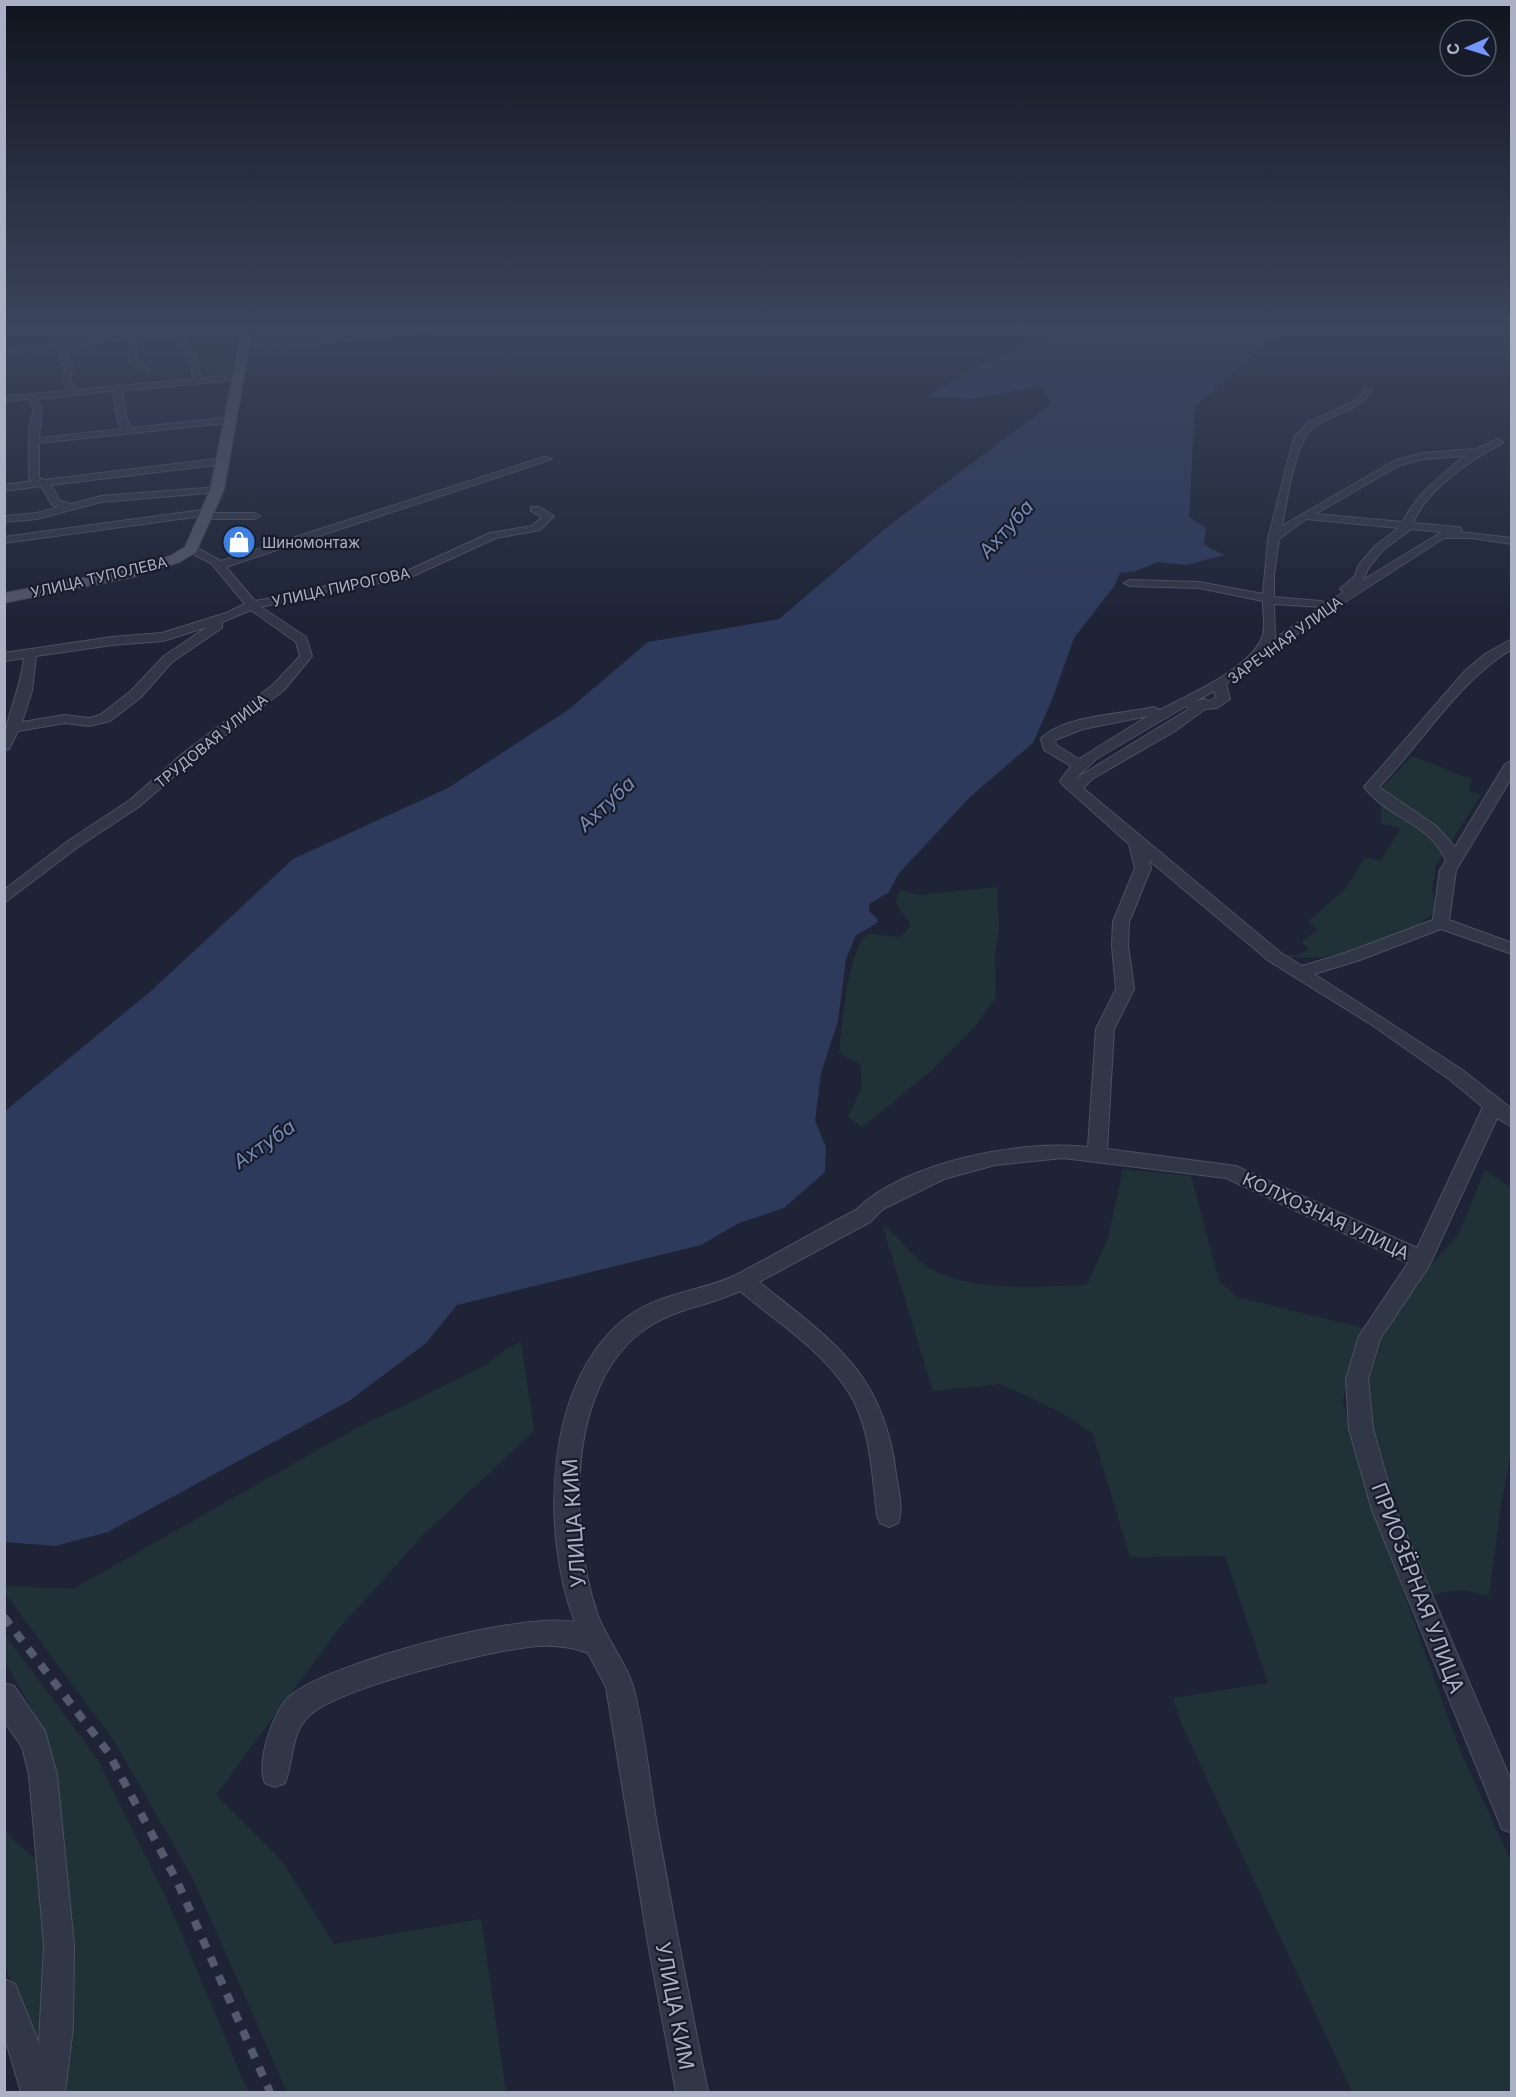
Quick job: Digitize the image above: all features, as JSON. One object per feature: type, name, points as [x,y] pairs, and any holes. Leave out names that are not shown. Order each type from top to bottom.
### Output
[{"type":"main road","points":[[191,549],[218,490],[231,423]]},
{"type":"main road","name":"УЛИЦА ТУПОЛЕВА","points":[[4,598],[128,574],[175,560],[191,549]]},
{"type":"street","points":[[36,423],[34,478],[47,486],[56,503],[67,506]]},
{"type":"street","points":[[124,423],[128,431]]},
{"type":"street","points":[[34,441],[205,423]]},
{"type":"street","points":[[1238,672],[1255,656],[1269,637],[1268,598],[1279,509],[1304,430],[1318,423]]},
{"type":"street","points":[[1286,636],[1321,604],[1360,577],[1364,566],[1379,548],[1395,539],[1408,524],[1412,513],[1443,479],[1467,458],[1486,451],[1498,442]]},
{"type":"street","points":[[1274,539],[1293,522],[1405,460],[1486,451]]},
{"type":"street","points":[[220,565],[547,459]]},
{"type":"street","points":[[4,488],[224,460]]},
{"type":"street","points":[[4,519],[37,516],[67,506],[101,499],[218,490]]},
{"type":"street","name":"УЛИЦА ПИРОГОВА","points":[[4,657],[30,655],[112,641],[164,637],[230,616],[252,605],[302,596],[336,586],[411,575],[494,535],[518,533],[536,528],[549,516],[535,509]]},
{"type":"street","points":[[1279,509],[1306,516],[1408,524],[1438,531],[1512,541]]},
{"type":"street","points":[[4,540],[208,514],[255,516]]},
{"type":"street","name":"ЗАРЕЧНАЯ УЛИЦА","points":[[1220,685],[1286,636],[1438,531]]},
{"type":"street","name":"ТРУДОВАЯ УЛИЦА","points":[[4,898],[73,844],[135,803],[186,758],[300,668],[306,656],[302,640],[252,605],[220,565],[191,549]]},
{"type":"street","points":[[1130,583],[1199,585],[1298,604],[1321,604]]},
{"type":"street","points":[[16,727],[65,719],[89,722],[105,718],[136,694],[168,659],[230,616]]},
{"type":"street","points":[[1453,861],[1451,849],[1438,835],[1391,806],[1371,787],[1394,766],[1430,715],[1474,666],[1512,643]]},
{"type":"street","points":[[4,746],[16,727],[28,678],[30,655]]},
{"type":"street","points":[[1080,765],[1049,747],[1048,739],[1052,735],[1084,725],[1178,707],[1212,705],[1223,699],[1220,685],[1178,707],[1128,733],[1080,765],[1067,779],[1136,842],[1275,957],[1455,1074],[1512,1120]]},
{"type":"street","points":[[1076,788],[1082,778],[1092,771],[1113,762],[1201,705]]},
{"type":"street","points":[[1441,923],[1448,870],[1512,764]]},
{"type":"street","points":[[1096,1154],[1105,1029],[1125,989],[1119,946],[1121,922],[1143,868],[1136,842]]},
{"type":"street","points":[[1300,972],[1351,957],[1441,923],[1512,949]]},
{"type":"street","name":"КОЛХОЗНАЯ УЛИЦА","points":[[939,1173],[969,1163],[1026,1153],[1063,1151],[1230,1172],[1422,1260],[1493,1106]]},
{"type":"street","name":"УЛИЦА КИМ","points":[[692,2092],[619,1686],[608,1660],[595,1642],[581,1603],[572,1554],[568,1466],[570,1438],[579,1410],[612,1346],[637,1322],[662,1310],[743,1281],[863,1216],[876,1203],[939,1173]]},
{"type":"street","name":"ПРИОЗЁРНАЯ УЛИЦА","points":[[1422,1260],[1370,1336],[1357,1379],[1361,1429],[1384,1510],[1512,1818]]},
{"type":"street","points":[[743,1281],[831,1353],[858,1386],[876,1430],[883,1462],[889,1515]]},
{"type":"street","points":[[275,1773],[278,1746],[286,1726],[300,1704],[321,1693],[441,1652],[527,1634],[576,1634],[595,1642]]},
{"type":"street","points":[[4,1696],[35,1741],[43,1775],[59,1945],[57,2027],[49,2092]]},
{"type":"street","points":[[4,1995],[16,2023],[37,2092]]},
{"type":"shaded area","points":[[1412,756],[1472,779],[1469,791],[1481,795],[1436,865],[1432,891],[1437,909],[1426,920],[1409,930],[1364,947],[1340,954],[1317,957],[1297,958],[1282,955],[1298,955],[1309,949],[1302,942],[1318,930],[1308,922],[1348,886],[1365,857],[1380,861],[1401,828],[1381,824],[1381,789]]},
{"type":"shaded area","points":[[997,887],[999,927],[995,956],[996,997],[976,1025],[930,1072],[862,1127],[848,1117],[862,1087],[860,1064],[839,1053],[850,971],[861,942],[868,934],[901,937],[911,925],[896,903],[899,890],[919,895]]},
{"type":"shaded area","points":[[1123,1169],[1191,1176],[1219,1281],[1237,1297],[1363,1328],[1349,1370],[1343,1402],[1365,1484],[1459,1748],[1511,1861],[1511,2092],[1352,2092],[1182,1725],[1173,1698],[1268,1683],[1225,1556],[1130,1557],[1093,1434],[1063,1413],[1000,1384],[933,1391],[882,1224],[921,1262],[937,1272],[956,1279],[1001,1286],[1087,1285],[1108,1238]]},
{"type":"shaded area","points":[[1485,1170],[1511,1188],[1511,1453],[1500,1511],[1489,1596],[1460,1591],[1430,1597],[1370,1428],[1366,1386],[1372,1356],[1383,1329],[1423,1274],[1458,1235]]},
{"type":"shaded area","points":[[521,1342],[534,1431],[423,1535],[337,1631],[216,1795],[282,1861],[334,1944],[481,1919],[506,2092],[287,2092],[192,1877],[116,1744],[5,1593],[4,1586],[73,1589],[353,1430],[484,1366],[508,1348]]},
{"type":"shaded area","points":[[5,1635],[98,1760],[166,1897],[248,2092],[51,2092],[5,1964],[5,1832],[34,1858],[57,1827],[56,1784],[32,1709],[5,1662]]},
{"type":"water","name":"Ахтуба","points":[[1026,423],[1194,423],[1189,517],[1206,528],[1204,544],[1225,555],[1186,565],[1158,562],[1136,571],[1120,573],[1115,585],[1074,638],[1053,697],[1033,743],[970,797],[899,873],[888,893],[869,904],[869,911],[878,920],[876,924],[856,935],[846,959],[838,1021],[821,1073],[815,1121],[826,1147],[825,1172],[784,1208],[739,1223],[701,1245],[457,1305],[426,1343],[349,1401],[108,1532],[55,1546],[5,1542],[5,1111],[151,991],[293,859],[448,788],[568,710],[648,642],[779,619],[887,527]]},
{"type":"railway","points":[[4,1617],[108,1752],[177,1881],[270,2092]]},
{"type":"place","name":"Шиномонтаж","points":[[239,542]]}]
